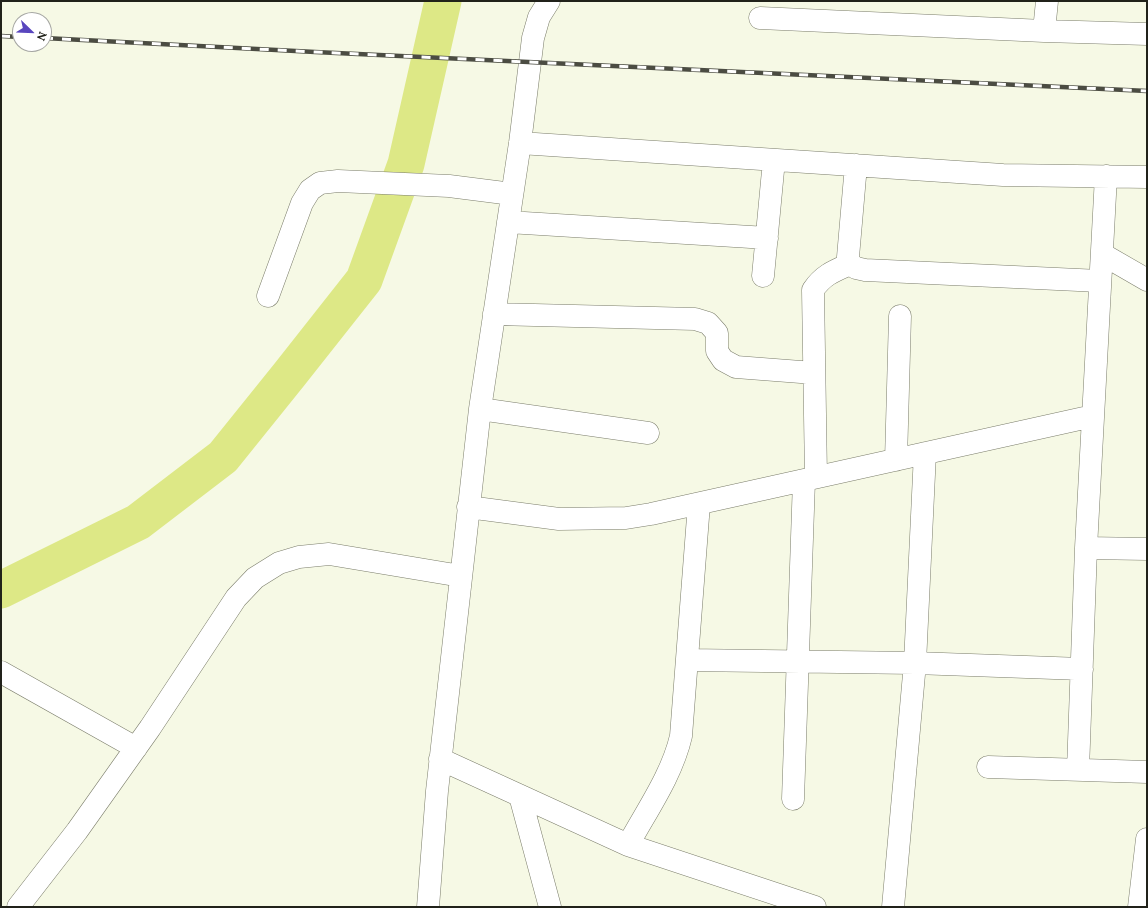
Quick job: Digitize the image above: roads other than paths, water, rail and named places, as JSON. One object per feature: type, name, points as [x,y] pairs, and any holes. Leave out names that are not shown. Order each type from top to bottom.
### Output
[{"type":"street","points":[[1044,31],[1047,1]]},
{"type":"street","points":[[428,907],[436,791],[480,409],[520,143],[533,38],[541,6]]},
{"type":"street","points":[[760,18],[1044,31],[1147,34]]},
{"type":"street","points":[[520,143],[1003,175],[1147,177]]},
{"type":"street","points":[[764,276],[774,160]]},
{"type":"street","points":[[856,165],[848,257],[850,264],[856,268],[864,270],[1100,281]]},
{"type":"street","points":[[1078,770],[1086,548],[1106,176]]},
{"type":"street","points":[[268,296],[302,203],[310,190],[320,183],[338,181],[449,186],[512,194]]},
{"type":"street","points":[[508,222],[767,238]]},
{"type":"street","points":[[1102,254],[1147,280]]},
{"type":"street","points":[[793,799],[798,662],[810,478],[814,373],[813,290],[825,275],[850,264]]},
{"type":"street","points":[[494,314],[695,319],[708,323],[717,333],[717,351],[723,360],[736,367],[814,373]]},
{"type":"street","points":[[896,460],[900,316]]},
{"type":"street","points":[[480,409],[648,433]]},
{"type":"street","points":[[468,507],[559,519],[626,518],[699,504],[1093,416]]},
{"type":"street","points":[[893,907],[915,663],[925,453]]},
{"type":"street","points":[[628,845],[664,780],[677,753],[680,736],[699,504]]},
{"type":"street","points":[[1086,548],[1147,549]]},
{"type":"street","points":[[18,907],[77,831],[136,748],[236,598],[255,578],[279,563],[299,557],[329,554],[461,576]]},
{"type":"street","points":[[686,660],[915,663],[1082,669]]},
{"type":"street","points":[[1,672],[136,748]]},
{"type":"street","points":[[440,759],[628,845],[815,907]]},
{"type":"street","points":[[988,767],[1147,772]]},
{"type":"street","points":[[520,796],[550,907]]},
{"type":"street","points":[[1139,907],[1147,839]]},
{"type":"waterway","points":[[1,590],[138,522],[223,457],[364,280],[406,164],[443,1]]},
{"type":"railway","points":[[1,36],[12,37]]},
{"type":"railway","points":[[52,38],[1147,91]]}]
